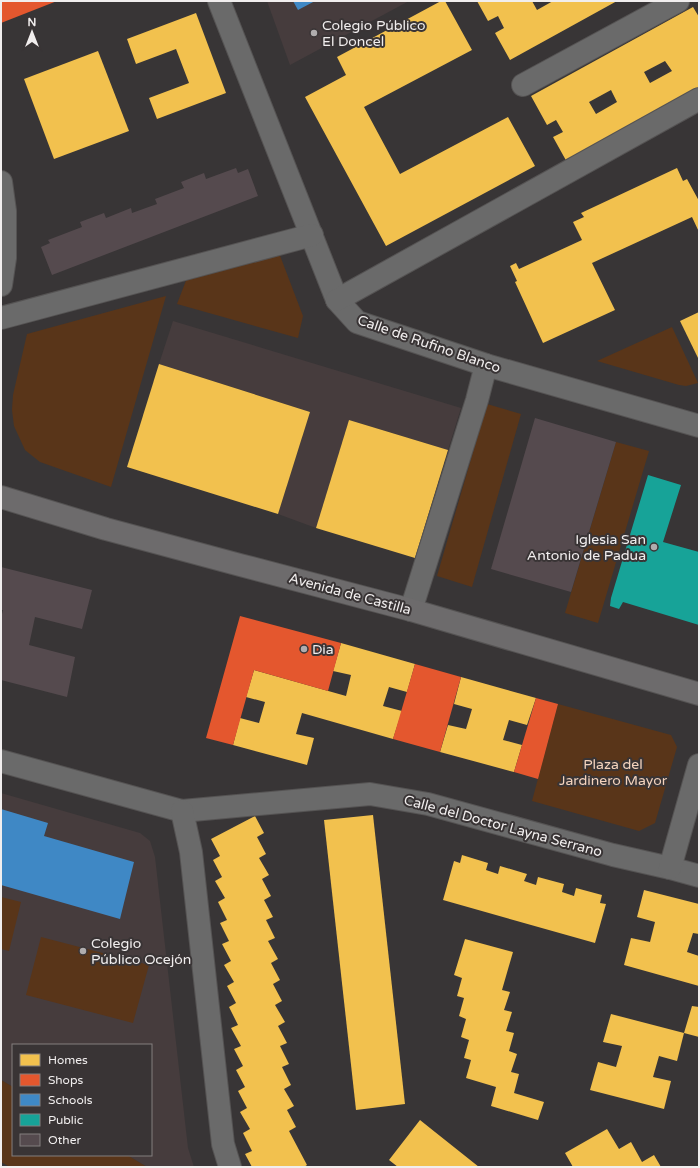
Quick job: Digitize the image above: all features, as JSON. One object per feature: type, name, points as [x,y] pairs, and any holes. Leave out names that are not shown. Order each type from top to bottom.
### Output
[{"type":"street","name":"Calle de Rufino Blanco","points":[[219,1],[337,300],[357,322],[486,365],[699,426]]},
{"type":"street","points":[[523,85],[678,1]]},
{"type":"street","points":[[337,300],[699,99]]},
{"type":"street","points":[[1,182],[5,211],[5,258],[1,285]]},
{"type":"street","points":[[1,318],[312,235]]},
{"type":"street","points":[[411,610],[477,400],[486,365]]},
{"type":"street","name":"Avenida de Castilla","points":[[1,497],[106,529],[233,564],[411,610],[699,694]]},
{"type":"street","name":"Calle del Doctor Layna Serrano","points":[[1,761],[182,811],[370,794],[428,804],[613,855],[699,876]]},
{"type":"street","points":[[670,868],[699,765]]},
{"type":"street","points":[[182,811],[191,852],[223,1144],[230,1167]]},
{"type":"shaded area","name":"Colegio Público El Doncel","points":[[267,1],[409,1],[290,65]]},
{"type":"shaded area","points":[[173,321],[461,408],[448,450],[349,420],[316,528],[278,514],[310,412],[159,364]]},
{"type":"shaded area","name":"Colegio Público Ocejón","points":[[1,793],[140,833],[150,841],[155,857],[188,1148],[194,1167],[147,1167],[129,1156],[152,1156],[152,1044],[12,1044],[12,1086],[1,1080]]},
{"type":"green space","points":[[279,253],[303,316],[298,338],[177,304],[187,278]]},
{"type":"green space","points":[[166,296],[111,487],[40,462],[25,450],[14,426],[12,410],[13,395],[27,334]]},
{"type":"green space","points":[[672,327],[698,383],[686,386],[679,385],[597,361]]},
{"type":"green space","points":[[487,404],[521,414],[472,587],[437,576]]},
{"type":"green space","points":[[616,442],[649,451],[598,623],[565,613]]},
{"type":"green space","name":"Plaza del Jardinero Mayor","points":[[558,704],[671,735],[677,747],[655,823],[639,831],[532,801]]},
{"type":"green space","points":[[1,897],[21,902],[9,951],[1,949]]},
{"type":"green space","points":[[41,937],[149,965],[133,1023],[26,995]]},
{"type":"green space","points":[[1,1080],[12,1086],[12,1156],[129,1156],[147,1167],[10,1167],[1,1162]]},
{"type":"building: Homes","points":[[441,1],[445,1],[472,50],[364,107],[400,174],[508,117],[535,166],[386,246],[305,97],[346,75],[337,57]]},
{"type":"building: Homes","points":[[477,1],[532,1],[537,10],[553,1],[617,1],[510,60],[495,33],[504,28],[498,16],[488,21]]},
{"type":"building: Homes","points":[[693,7],[699,17],[699,92],[568,164],[553,137],[563,132],[556,120],[547,125],[531,96]],"holes":[[[665,61],[672,71],[650,83],[644,72]],[[611,90],[617,102],[596,114],[589,102]]]},
{"type":"building: Homes","points":[[196,13],[226,93],[157,119],[149,98],[189,83],[176,49],[136,64],[127,39]]},
{"type":"building: Homes","points":[[98,51],[129,131],[54,159],[24,79]]},
{"type":"building: Homes","points":[[677,168],[683,181],[687,179],[699,201],[699,232],[692,217],[592,263],[615,310],[543,343],[515,282],[517,281],[510,266],[516,263],[519,269],[582,240],[573,222],[584,217],[581,213]]},
{"type":"building: Homes","points":[[699,312],[699,360],[680,321]]},
{"type":"building: Homes","points":[[159,364],[310,412],[278,514],[127,467]]},
{"type":"building: Homes","points":[[349,420],[448,450],[415,558],[316,528]]},
{"type":"building: Homes","points":[[341,643],[415,664],[407,692],[389,687],[383,706],[402,711],[393,739],[302,713],[296,734],[314,738],[307,765],[233,745],[240,718],[259,723],[265,702],[246,697],[254,670],[346,696],[351,675],[333,671]]},
{"type":"building: Homes","points":[[461,677],[536,698],[527,725],[509,720],[503,740],[522,745],[514,772],[440,752],[448,725],[466,729],[472,709],[454,704]]},
{"type":"building: Homes","points":[[373,815],[405,1104],[356,1110],[324,820]]},
{"type":"building: Homes","points":[[255,816],[264,833],[257,837],[266,854],[259,858],[269,875],[262,879],[271,896],[264,900],[273,917],[266,920],[275,938],[268,941],[278,959],[271,963],[280,980],[273,984],[282,1001],[275,1005],[285,1022],[278,1026],[287,1043],[280,1046],[289,1064],[282,1067],[291,1085],[284,1089],[294,1106],[287,1110],[296,1127],[289,1131],[307,1165],[304,1167],[252,1167],[245,1154],[252,1151],[243,1133],[250,1129],[240,1112],[247,1108],[238,1091],[245,1087],[236,1070],[243,1066],[234,1049],[241,1046],[231,1028],[238,1025],[229,1007],[236,1003],[227,986],[234,982],[224,965],[231,961],[222,944],[229,941],[220,923],[227,920],[218,902],[225,898],[215,881],[222,877],[213,860],[220,856],[211,839]]},
{"type":"building: Homes","points":[[462,855],[488,863],[486,870],[498,874],[500,866],[527,874],[524,881],[536,885],[538,877],[564,884],[562,892],[574,896],[576,888],[602,895],[600,903],[606,904],[595,943],[443,900],[454,861],[460,863]]},
{"type":"building: Homes","points":[[644,890],[699,904],[699,934],[693,933],[687,952],[699,956],[699,986],[624,965],[631,938],[650,942],[655,922],[637,917]]},
{"type":"building: Homes","points":[[465,939],[513,952],[502,990],[510,992],[504,1010],[512,1012],[506,1031],[514,1033],[509,1051],[517,1054],[511,1072],[519,1074],[514,1093],[544,1102],[538,1120],[491,1106],[496,1087],[466,1078],[471,1060],[464,1058],[469,1040],[461,1037],[466,1019],[459,1016],[464,998],[457,996],[462,978],[454,975]]},
{"type":"building: Homes","points":[[692,1006],[699,1007],[699,1037],[684,1033]]},
{"type":"building: Homes","points":[[611,1014],[684,1033],[677,1061],[659,1056],[653,1077],[671,1081],[664,1109],[590,1090],[598,1062],[616,1067],[622,1046],[603,1042]]},
{"type":"building: Homes","points":[[420,1120],[479,1167],[398,1167],[389,1160]]},
{"type":"building: Homes","points":[[607,1129],[619,1149],[631,1142],[642,1162],[654,1155],[661,1167],[573,1167],[565,1153]]},
{"type":"building: Shops","points":[[1,1],[57,1],[1,23]]},
{"type":"building: Shops","points":[[240,616],[341,643],[328,691],[254,670],[233,745],[206,738]]},
{"type":"building: Shops","points":[[415,664],[461,677],[440,752],[393,739]]},
{"type":"building: Shops","points":[[536,698],[558,704],[538,779],[514,772]]},
{"type":"building: Schools","points":[[293,1],[315,1],[298,10]]},
{"type":"building: Schools","points":[[1,809],[48,823],[44,836],[134,862],[120,919],[1,885]]},
{"type":"building: Public","name":"Iglesia San Antonio de Padua","points":[[648,475],[681,485],[663,542],[699,552],[699,625],[623,602],[619,609],[610,606],[611,598]]},
{"type":"building: Other","points":[[236,168],[238,173],[248,169],[258,196],[52,275],[41,247],[50,243],[48,240],[82,227],[80,222],[104,213],[106,218],[131,208],[132,213],[157,204],[155,199],[184,188],[181,182],[204,173],[206,179]]},
{"type":"building: Other","points":[[535,418],[616,442],[571,592],[491,569]]},
{"type":"building: Other","points":[[1,567],[92,590],[82,629],[35,617],[29,645],[75,657],[67,697],[1,680],[1,618],[3,610],[1,610]]},
{"type":"place","name":"Colegio Público El Doncel","points":[[314,33]]},
{"type":"place","name":"Iglesia San Antonio de Padua","points":[[654,547]]},
{"type":"place","name":"Dia","points":[[304,649]]},
{"type":"place","name":"Colegio Público Ocejón","points":[[83,951]]}]
